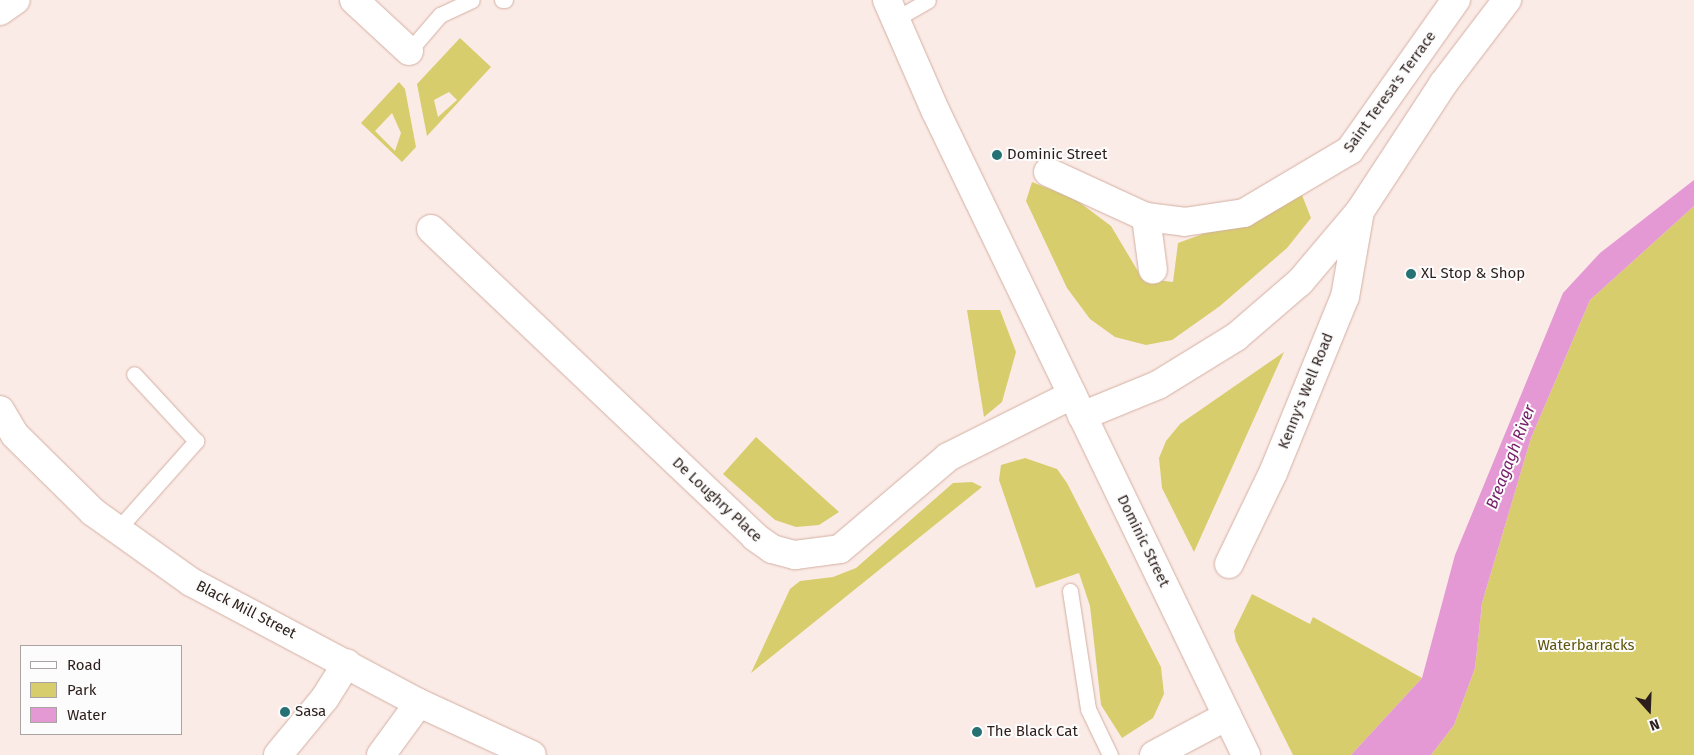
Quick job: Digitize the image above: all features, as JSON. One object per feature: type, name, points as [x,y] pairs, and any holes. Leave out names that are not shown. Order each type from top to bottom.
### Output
[{"type":"street","points":[[0,11],[16,0]]},
{"type":"street","points":[[354,0],[409,51]]},
{"type":"street","name":"Saint Teresa's Terrace","points":[[1048,172],[1146,217],[1184,222],[1244,213],[1330,166],[1350,150],[1456,0]]},
{"type":"street","name":"Kenny's Well Road","points":[[1077,406],[1158,385],[1236,336],[1300,282],[1360,211],[1443,84],[1506,0]]},
{"type":"street","name":"Dominic Street","points":[[891,10],[1077,406],[1246,755]]},
{"type":"street","name":"Kenny's Well Road","points":[[1229,564],[1273,473],[1345,297],[1360,211]]},
{"type":"street","points":[[1146,217],[1152,270]]},
{"type":"street","name":"De Loughry Place","points":[[431,229],[755,537],[772,549],[795,555],[840,549],[948,457],[1077,406]]},
{"type":"street","name":"Black Mill Street","points":[[0,410],[15,435],[93,512],[191,582],[347,663],[419,703],[532,755]]},
{"type":"street","points":[[278,755],[325,698],[347,663]]},
{"type":"street","points":[[381,755],[419,703]]},
{"type":"street","points":[[1154,755],[1227,716]]},
{"type":"lane","points":[[409,51],[440,15],[472,0]]},
{"type":"lane","points":[[891,10],[928,0]]},
{"type":"lane","points":[[118,529],[196,441],[134,374]]},
{"type":"lane","points":[[1070,591],[1088,709],[1110,755]]},
{"type":"green space","points":[[460,38],[491,67],[427,136],[417,84]],"holes":[[[449,92],[457,100],[438,117],[434,100]]]},
{"type":"green space","points":[[399,82],[405,89],[416,147],[402,162],[361,123]],"holes":[[[392,113],[401,133],[395,151],[375,131]]]},
{"type":"green space","points":[[1032,182],[1075,199],[1111,226],[1142,278],[1173,282],[1178,243],[1244,219],[1300,190],[1311,218],[1287,248],[1220,306],[1172,340],[1146,345],[1115,337],[1090,319],[1067,288],[1026,201]]},
{"type":"green space","name":"Waterbarracks","points":[[1694,206],[1694,755],[1431,755],[1454,725],[1475,668],[1482,603],[1531,438],[1590,300]]},
{"type":"green space","points":[[967,310],[1000,310],[1016,352],[1002,402],[984,417]]},
{"type":"green space","points":[[1284,352],[1194,552],[1162,488],[1159,458],[1166,441],[1180,424]]},
{"type":"green space","points":[[756,437],[839,512],[819,525],[796,527],[775,520],[723,474]]},
{"type":"green space","points":[[1025,458],[1057,469],[1067,483],[1161,667],[1164,694],[1153,718],[1122,738],[1101,705],[1090,606],[1079,573],[1036,588],[999,480],[1001,465]]},
{"type":"green space","points":[[972,482],[982,487],[751,673],[790,589],[800,581],[833,577],[856,568],[953,483]]},
{"type":"green space","points":[[1252,594],[1310,624],[1313,617],[1422,678],[1351,755],[1293,755],[1236,641],[1234,631]]},
{"type":"water","name":"Breagagh River","points":[[1694,180],[1694,206],[1590,300],[1531,438],[1482,603],[1475,668],[1454,725],[1431,755],[1351,755],[1422,678],[1455,555],[1563,293],[1600,253]]},
{"type":"place","name":"Dominic Street","points":[[997,155]]},
{"type":"place","name":"XL Stop & Shop","points":[[1411,274]]},
{"type":"place","name":"Sasa","points":[[285,712]]},
{"type":"place","name":"The Black Cat","points":[[977,732]]}]
